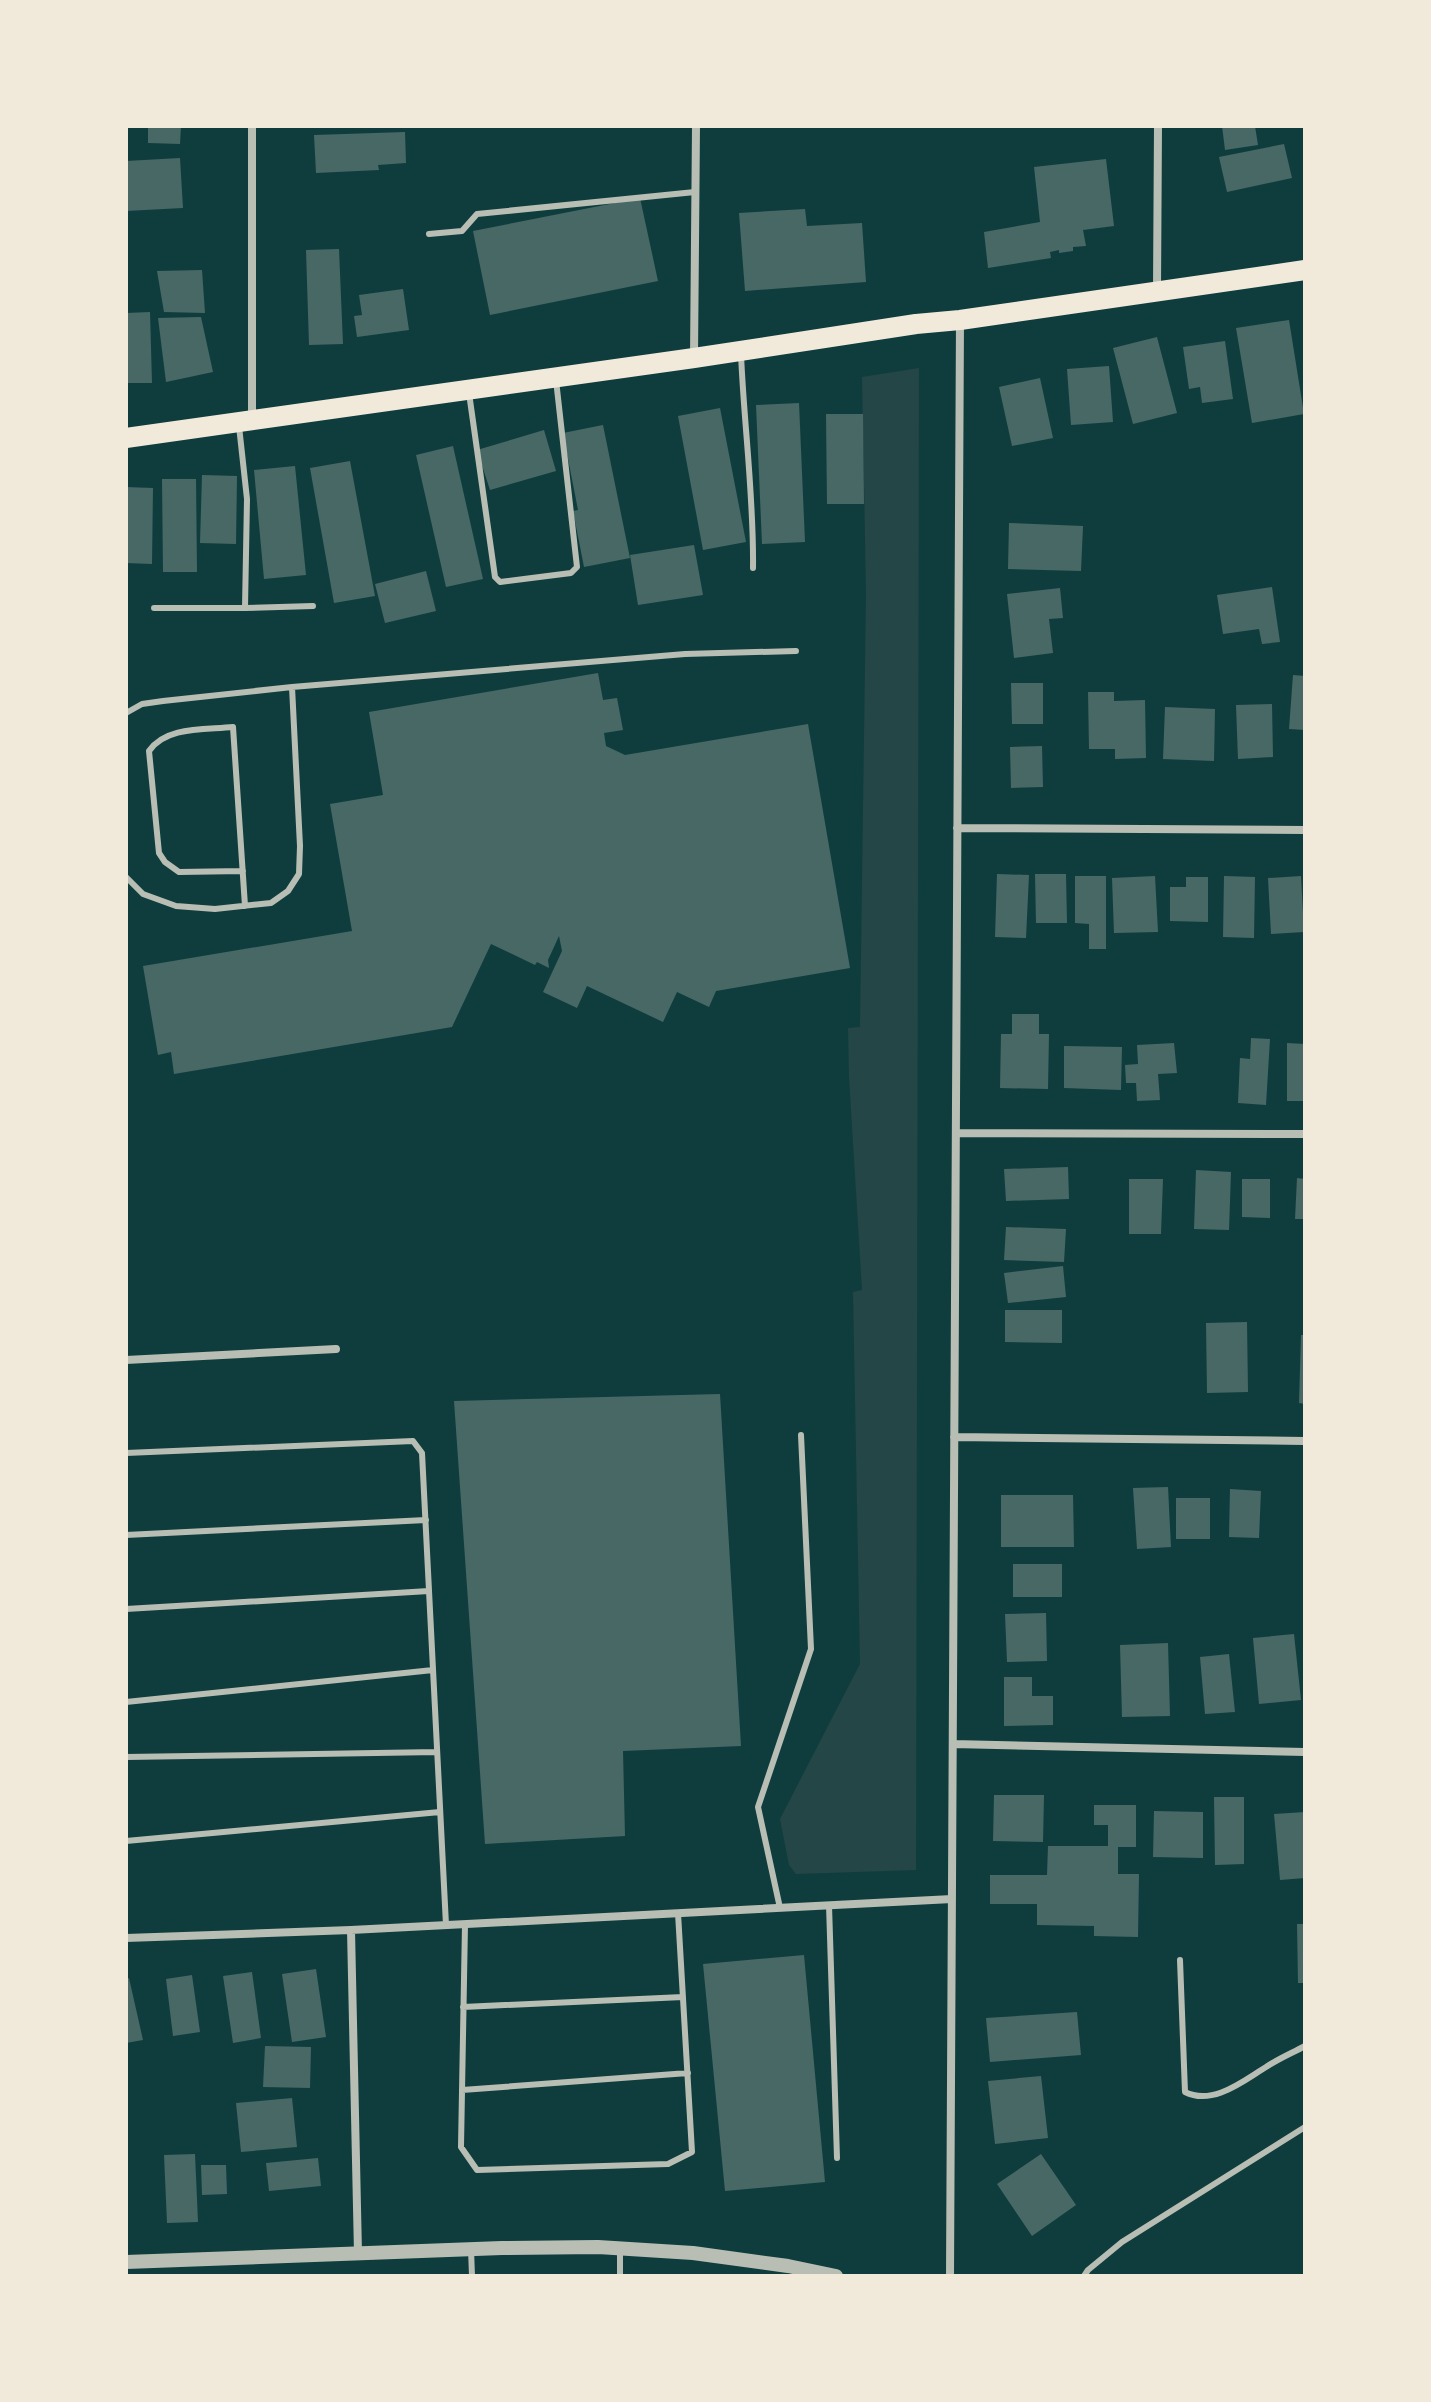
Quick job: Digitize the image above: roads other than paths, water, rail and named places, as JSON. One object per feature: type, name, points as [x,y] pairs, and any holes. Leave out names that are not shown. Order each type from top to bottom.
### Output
[{"type":"main road","points":[[126,438],[1305,270]]},
{"type":"street","points":[[245,422],[252,126]]},
{"type":"street","points":[[694,358],[696,126]]},
{"type":"street","points":[[1157,291],[1158,126]]},
{"type":"street","points":[[950,2276],[960,320]]},
{"type":"street","points":[[957,828],[1305,830]]},
{"type":"street","points":[[956,1133],[1305,1134]]},
{"type":"street","points":[[126,1360],[336,1349]]},
{"type":"street","points":[[954,1437],[1305,1441]]},
{"type":"street","points":[[953,1744],[1305,1752]]},
{"type":"street","points":[[126,1938],[351,1930],[952,1899]]},
{"type":"street","points":[[351,1930],[358,2253]]},
{"type":"street","points":[[126,2262],[471,2249],[620,2249],[693,2253],[836,2276]]},
{"type":"lane","points":[[429,234],[462,231],[477,214],[695,192]]},
{"type":"lane","points":[[741,351],[751,477],[753,568]]},
{"type":"lane","points":[[469,390],[495,577],[500,582],[571,573],[577,567],[556,378]]},
{"type":"lane","points":[[245,422],[245,608]]},
{"type":"lane","points":[[154,608],[313,606]]},
{"type":"lane","points":[[126,713],[142,704],[292,687],[685,654],[796,651]]},
{"type":"lane","points":[[126,870],[126,878],[143,894],[176,906],[215,909],[271,903],[288,891],[299,874],[292,687]]},
{"type":"lane","points":[[243,871],[179,872],[159,853],[149,751],[166,734],[233,727],[243,871],[245,906]]},
{"type":"lane","points":[[780,1908],[758,1807],[811,1649],[801,1435]]},
{"type":"lane","points":[[126,1453],[413,1441],[422,1453],[446,1925]]},
{"type":"lane","points":[[126,1535],[426,1520]]},
{"type":"lane","points":[[126,1609],[429,1591]]},
{"type":"lane","points":[[126,1702],[433,1670]]},
{"type":"lane","points":[[126,1757],[437,1752]]},
{"type":"lane","points":[[126,1841],[440,1812]]},
{"type":"lane","points":[[829,1905],[837,2158]]},
{"type":"lane","points":[[465,1924],[461,2147],[477,2170],[668,2164],[692,2152],[678,1913]]},
{"type":"lane","points":[[1180,1960],[1185,2092],[1193,2096],[1234,2088],[1305,2046]]},
{"type":"lane","points":[[463,2007],[683,1997]]},
{"type":"lane","points":[[462,2090],[688,2073]]},
{"type":"lane","points":[[1084,2276],[1122,2242],[1305,2127]]},
{"type":"lane","points":[[471,2249],[472,2276]]},
{"type":"lane","points":[[620,2249],[620,2276]]}]
